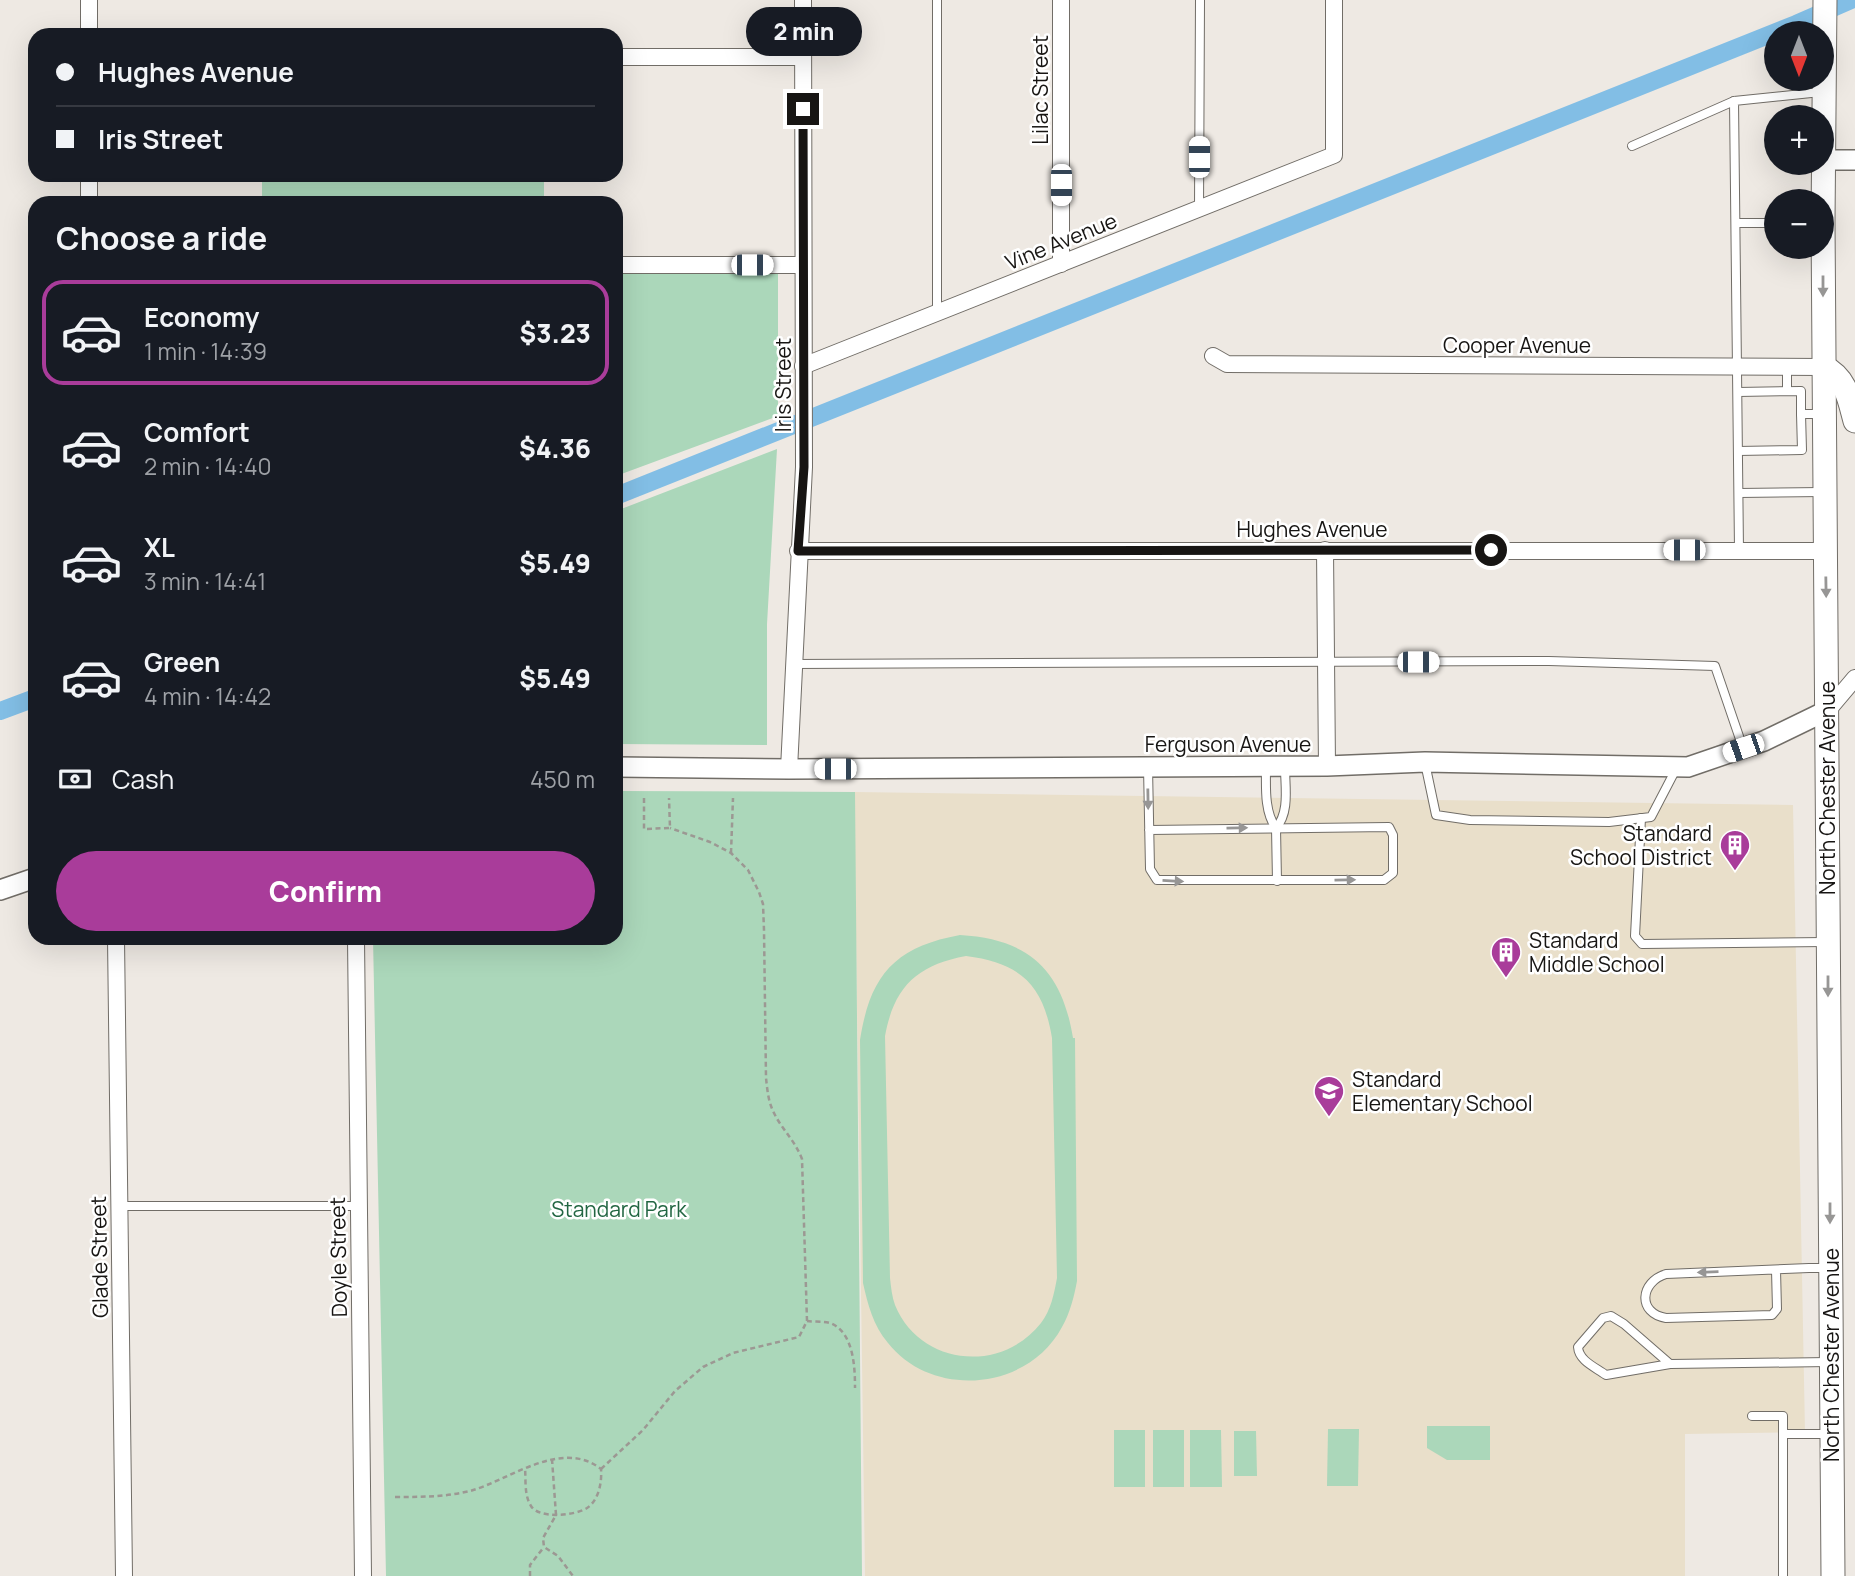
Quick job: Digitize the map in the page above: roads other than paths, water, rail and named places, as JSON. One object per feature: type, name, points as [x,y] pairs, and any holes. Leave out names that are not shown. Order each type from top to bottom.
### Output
[{"type":"main road","name":"North Chester Avenue","points":[[1824,105],[1825,0]]},
{"type":"main road","name":"North Chester Avenue","points":[[1823,259],[1824,367],[1813,414],[1825,492],[1833,1576]]},
{"type":"main road","points":[[1824,367],[1836,373],[1846,389],[1855,421]]},
{"type":"street","points":[[89,0],[89,28]]},
{"type":"street","name":"Iris Street","points":[[789,769],[804,467],[803,0]]},
{"type":"street","name":"Lilac Street","points":[[1061,0],[1061,264]]},
{"type":"street","name":"Vine Avenue","points":[[803,366],[1334,155],[1334,0]]},
{"type":"street","points":[[623,57],[803,57]]},
{"type":"street","points":[[1834,160],[1855,160]]},
{"type":"street","points":[[623,265],[803,265]]},
{"type":"street","name":"Cooper Avenue","points":[[1213,356],[1227,364],[1824,367]]},
{"type":"street","points":[[1325,550],[1326,766]]},
{"type":"street","name":"Hughes Avenue","points":[[798,551],[1825,551]]},
{"type":"street","points":[[1828,710],[1855,678]]},
{"type":"street","name":"Ferguson Avenue","points":[[623,767],[789,769],[1326,766],[1424,762],[1688,767],[1764,741],[1828,710]]},
{"type":"street","points":[[0,890],[28,880]]},
{"type":"street","name":"Glade Street","points":[[116,945],[124,1576]]},
{"type":"street","name":"Doyle Street","points":[[356,945],[363,1576]]},
{"type":"lane","points":[[937,0],[937,313]]},
{"type":"lane","points":[[1199,209],[1200,0]]},
{"type":"lane","points":[[1632,146],[1734,101],[1824,92]]},
{"type":"lane","points":[[1734,101],[1740,550]]},
{"type":"lane","points":[[1736,223],[1764,223]]},
{"type":"lane","points":[[1787,367],[1787,391]]},
{"type":"lane","points":[[1738,392],[1801,391],[1813,414],[1802,450],[1738,451]]},
{"type":"lane","points":[[1739,493],[1825,492]]},
{"type":"lane","points":[[793,664],[1549,662],[1715,666],[1743,748]]},
{"type":"lane","points":[[1424,762],[1436,815],[1470,820],[1553,822],[1609,822],[1651,817],[1677,766]]},
{"type":"lane","points":[[1275,766],[1285,811],[1283,820],[1276,828]]},
{"type":"lane","points":[[1275,766],[1269,810],[1271,821],[1276,828],[1277,881]]},
{"type":"lane","points":[[1148,767],[1149,830],[1150,869],[1157,880],[1384,880],[1392,873],[1393,835],[1389,827],[1149,830]]},
{"type":"lane","points":[[1641,818],[1635,936],[1642,944],[1828,942]]},
{"type":"lane","points":[[119,1206],[359,1206]]},
{"type":"lane","points":[[1776,1270],[1777,1305],[1772,1315],[1666,1318],[1653,1313],[1646,1303],[1650,1284],[1657,1277],[1666,1274],[1776,1270],[1831,1268]]},
{"type":"lane","points":[[1670,1364],[1611,1316],[1603,1318],[1578,1347],[1583,1360],[1606,1375],[1670,1364],[1831,1362]]},
{"type":"lane","points":[[1752,1416],[1783,1416],[1783,1576]]},
{"type":"lane","points":[[1783,1434],[1832,1434]]},
{"type":"waterway","points":[[623,493],[1851,0]]},
{"type":"waterway","points":[[0,711],[28,701]]},
{"type":"place","name":"Standard School District","points":[[1735,872]]},
{"type":"place","name":"Standard Middle School","points":[[1506,979]]},
{"type":"place","name":"Standard Elementary School","points":[[1329,1118]]},
{"type":"park label","name":"Standard Park","points":[[619,1209]]}]
